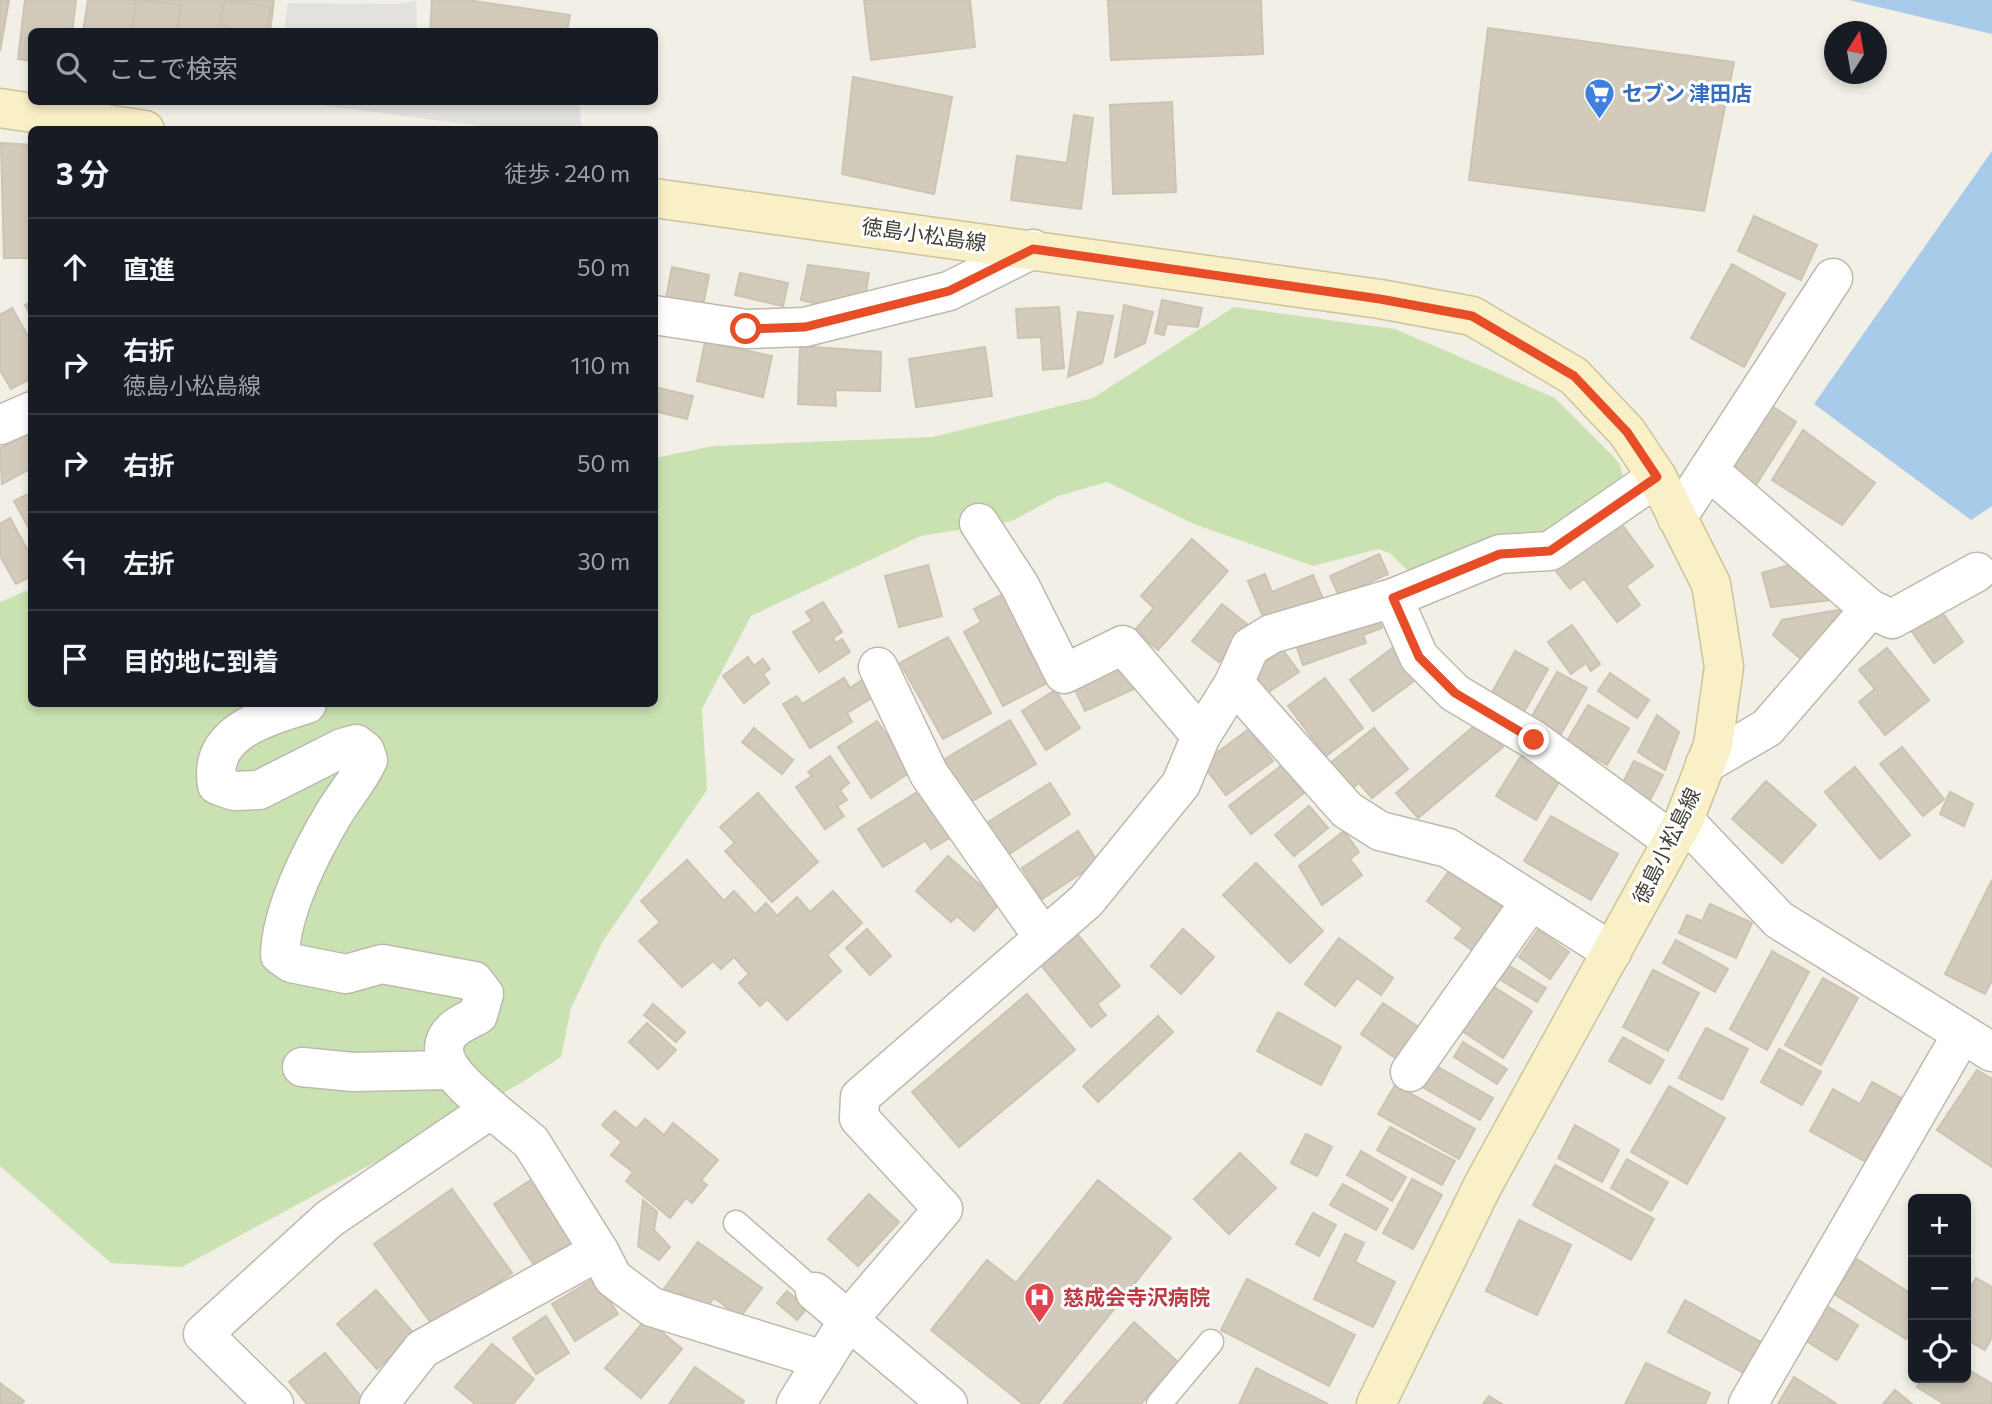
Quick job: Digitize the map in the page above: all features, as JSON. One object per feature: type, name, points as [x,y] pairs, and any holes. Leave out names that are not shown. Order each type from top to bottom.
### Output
[{"type":"main road","points":[[0,108],[103,126]]},
{"type":"main road","name":"徳島小松島線","points":[[658,199],[1380,299],[1472,316],[1574,376],[1627,432],[1657,477],[1711,584],[1724,667],[1713,745],[1678,831],[1483,1185],[1376,1404]]},
{"type":"street","points":[[658,316],[746,329],[805,327],[949,291],[1033,249]]},
{"type":"street","points":[[1677,518],[1833,278]]},
{"type":"street","points":[[0,425],[28,413]]},
{"type":"street","points":[[1708,470],[1870,609],[1892,620],[1977,572]]},
{"type":"street","points":[[796,1404],[849,1319],[943,1209],[859,1118],[860,1097],[1086,901],[1181,784],[1201,736],[1234,683],[1250,648],[1270,634],[1393,598],[1500,554],[1550,551],[1657,477]]},
{"type":"street","points":[[979,523],[1020,586],[1064,674],[1123,645],[1201,736]]},
{"type":"street","points":[[1393,598],[1419,657],[1455,693],[1678,831],[1779,920],[1977,1043],[1748,1404]]},
{"type":"street","points":[[1706,764],[1767,729],[1870,609]]},
{"type":"street","points":[[878,667],[929,774],[1043,937]]},
{"type":"street","points":[[1234,683],[1347,810],[1380,831],[1448,848],[1612,953]]},
{"type":"street","points":[[298,707],[251,722],[224,746],[214,766],[217,785],[234,791],[259,790],[342,748],[356,744],[365,751],[368,760],[363,772],[333,815],[300,878],[280,942],[280,955],[291,963],[346,974],[382,964],[474,981],[484,993],[482,1006],[478,1015],[453,1030],[444,1047],[449,1070],[531,1142],[599,1251],[612,1278],[652,1307],[822,1360]]},
{"type":"street","points":[[1410,1072],[1530,902]]},
{"type":"street","points":[[302,1067],[353,1072],[449,1070]]},
{"type":"street","points":[[274,1404],[203,1334],[329,1219],[491,1109]]},
{"type":"street","points":[[379,1404],[422,1349],[599,1251]]},
{"type":"street","points":[[816,1292],[947,1404]]},
{"type":"lane","points":[[737,1223],[816,1292]]},
{"type":"lane","points":[[1160,1404],[1211,1342]]},
{"type":"green space","points":[[1234,307],[1395,329],[1555,398],[1619,463],[1624,479],[1570,531],[1435,566],[1407,570],[1390,553],[1378,549],[1313,566],[1194,524],[1107,482],[1058,496],[1012,521],[921,536],[751,616],[702,709],[707,790],[603,941],[571,1008],[561,1057],[519,1084],[182,1267],[111,1263],[0,1166],[0,602],[28,590],[28,707],[658,707],[658,457],[713,446],[932,437],[1093,398]]},
{"type":"shaded area","points":[[416,0],[417,28],[284,28],[288,3],[398,4]]},
{"type":"shaded area","points":[[321,105],[579,105],[582,126],[481,126]]},
{"type":"water","points":[[1849,0],[1992,0],[1992,34]]},
{"type":"water","points":[[1992,151],[1992,506],[1971,520],[1814,404]]},
{"type":"building","points":[[0,0],[9,0],[0,51]]},
{"type":"building","points":[[25,0],[76,0],[72,28],[28,28],[28,60],[18,59]]},
{"type":"building","points":[[88,0],[274,0],[270,28],[84,28]]},
{"type":"building","points":[[136,0],[181,5],[178,28],[132,28]]},
{"type":"building","points":[[225,0],[271,7],[267,28],[231,28],[220,25]]},
{"type":"building","points":[[432,0],[467,0],[570,15],[568,28],[430,28]]},
{"type":"building","points":[[864,0],[970,0],[975,47],[871,60]]},
{"type":"building","points":[[1108,0],[1261,0],[1263,54],[1111,60]]},
{"type":"building","name":"セブン 津田店","points":[[1488,28],[1734,62],[1704,211],[1469,180]]},
{"type":"building","points":[[853,77],[952,97],[934,194],[842,174]]},
{"type":"building","points":[[1172,102],[1176,192],[1113,194],[1110,105]]},
{"type":"building","points":[[1074,115],[1093,118],[1081,209],[1011,200],[1017,156],[1067,163]]},
{"type":"building","points":[[1,143],[28,145],[28,258],[4,258]]},
{"type":"building","points":[[1754,216],[1817,245],[1801,280],[1738,251]]},
{"type":"building","points":[[1732,264],[1785,294],[1744,367],[1691,338]]},
{"type":"building","points":[[808,265],[869,273],[865,297],[835,308],[801,300]]},
{"type":"building","points":[[672,267],[709,275],[702,311],[665,303]]},
{"type":"building","points":[[740,273],[788,283],[783,306],[735,295]]},
{"type":"building","points":[[1162,300],[1202,308],[1198,327],[1167,324],[1164,335],[1155,333]]},
{"type":"building","points":[[1124,305],[1153,312],[1145,343],[1115,357]]},
{"type":"building","points":[[1059,307],[1064,368],[1043,370],[1041,337],[1018,338],[1016,309]]},
{"type":"building","points":[[12,308],[28,336],[28,380],[11,389],[0,370],[0,315]]},
{"type":"building","points":[[1078,312],[1113,316],[1102,363],[1068,377]]},
{"type":"building","points":[[705,342],[772,356],[763,397],[697,381]]},
{"type":"building","points":[[800,346],[881,352],[880,391],[835,390],[836,406],[798,404]]},
{"type":"building","points":[[985,347],[992,396],[916,407],[909,359]]},
{"type":"building","points":[[658,388],[693,396],[687,419],[658,412]]},
{"type":"building","points":[[1772,406],[1796,422],[1756,485],[1732,470]]},
{"type":"building","points":[[1803,430],[1875,483],[1842,525],[1772,480]]},
{"type":"building","points":[[28,434],[28,470],[2,484],[0,448]]},
{"type":"building","points":[[28,494],[28,527],[14,501]]},
{"type":"building","points":[[10,518],[28,551],[28,578],[16,584],[0,556],[0,524]]},
{"type":"building","points":[[1620,522],[1653,566],[1626,586],[1640,605],[1617,622],[1584,579],[1570,589],[1555,570]]},
{"type":"building","points":[[1192,539],[1228,571],[1158,650],[1135,630],[1154,608],[1141,596]]},
{"type":"building","points":[[1379,554],[1388,574],[1339,596],[1330,576]]},
{"type":"building","points":[[1793,564],[1832,600],[1771,607],[1762,573]]},
{"type":"building","points":[[928,565],[942,616],[899,627],[885,576]]},
{"type":"building","points":[[1265,574],[1272,592],[1313,575],[1323,599],[1265,622],[1248,581]]},
{"type":"building","points":[[1011,590],[1037,638],[1026,644],[1047,683],[1003,706],[964,632],[981,622],[974,609]]},
{"type":"building","points":[[823,602],[842,632],[833,638],[836,643],[842,639],[850,652],[819,672],[793,632],[812,621],[806,612]]},
{"type":"building","points":[[1222,604],[1248,625],[1219,662],[1192,641]]},
{"type":"building","points":[[1939,608],[1963,642],[1934,663],[1910,629]]},
{"type":"building","points":[[1843,609],[1848,614],[1802,660],[1773,635],[1782,620]]},
{"type":"building","points":[[1375,611],[1382,628],[1363,635],[1366,643],[1303,665],[1294,639]]},
{"type":"building","points":[[1572,625],[1600,664],[1591,671],[1586,663],[1571,674],[1548,642]]},
{"type":"building","points":[[948,637],[991,713],[943,739],[900,663]]},
{"type":"building","points":[[1398,644],[1422,675],[1373,711],[1350,680]]},
{"type":"building","points":[[1887,648],[1929,700],[1885,735],[1859,702],[1875,689],[1859,670]]},
{"type":"building","points":[[1283,650],[1299,672],[1267,693],[1252,671]]},
{"type":"building","points":[[1515,651],[1548,669],[1524,712],[1491,694]]},
{"type":"building","points":[[748,657],[754,666],[763,659],[770,669],[763,674],[769,683],[744,703],[723,676]]},
{"type":"building","points":[[1122,660],[1136,688],[1085,711],[1072,683]]},
{"type":"building","points":[[1557,672],[1587,688],[1561,734],[1531,718]]},
{"type":"building","points":[[1610,673],[1649,700],[1637,718],[1598,691]]},
{"type":"building","points":[[844,678],[850,688],[862,680],[872,698],[847,713],[852,722],[810,748],[783,704],[797,696],[802,704]]},
{"type":"building","points":[[1325,678],[1363,728],[1326,756],[1288,706]]},
{"type":"building","points":[[1055,690],[1080,728],[1046,750],[1022,711]]},
{"type":"building","points":[[1588,705],[1629,728],[1607,765],[1567,741]]},
{"type":"building","points":[[1657,715],[1679,732],[1665,770],[1638,752]]},
{"type":"building","points":[[1010,720],[1036,764],[969,803],[943,760]]},
{"type":"building","points":[[877,721],[896,748],[916,768],[871,798],[838,747]]},
{"type":"building","points":[[1480,721],[1503,747],[1418,818],[1396,793]]},
{"type":"building","points":[[754,728],[793,760],[782,774],[742,742]]},
{"type":"building","points":[[1374,728],[1408,769],[1372,798],[1359,783],[1348,792],[1327,766]]},
{"type":"building","points":[[1249,729],[1273,761],[1226,795],[1202,764]]},
{"type":"building","points":[[1902,747],[1944,799],[1923,816],[1880,764]]},
{"type":"building","points":[[1526,748],[1565,772],[1536,820],[1496,796]]},
{"type":"building","points":[[830,756],[849,783],[840,790],[847,800],[837,806],[844,816],[825,829],[796,787],[812,776],[808,772]]},
{"type":"building","points":[[1634,761],[1663,775],[1647,806],[1618,792]]},
{"type":"building","points":[[1282,765],[1304,793],[1251,834],[1229,806]]},
{"type":"building","points":[[1855,767],[1910,835],[1880,859],[1825,792]]},
{"type":"building","points":[[1766,781],[1816,825],[1782,863],[1732,819]]},
{"type":"building","points":[[1050,783],[1070,814],[1006,856],[985,824]]},
{"type":"building","points":[[927,786],[949,838],[931,849],[925,841],[883,867],[858,829]]},
{"type":"building","points":[[1950,792],[1973,804],[1964,826],[1940,814]]},
{"type":"building","points":[[758,793],[818,862],[772,902],[725,851],[735,843],[720,827]]},
{"type":"building","points":[[1309,806],[1328,828],[1294,856],[1275,835]]},
{"type":"building","points":[[1551,816],[1618,854],[1591,900],[1524,861]]},
{"type":"building","points":[[1078,831],[1098,862],[1042,899],[1022,868]]},
{"type":"building","points":[[1344,831],[1359,852],[1350,859],[1362,875],[1322,905],[1299,866]]},
{"type":"building","points":[[948,856],[1000,903],[974,931],[957,916],[951,922],[916,891]]},
{"type":"building","points":[[687,860],[724,901],[734,891],[755,914],[766,903],[777,916],[797,897],[810,912],[833,891],[862,923],[827,955],[841,971],[787,1020],[767,999],[760,1006],[739,983],[749,974],[734,957],[721,969],[713,961],[682,987],[639,941],[660,922],[641,901]]},
{"type":"building","points":[[1256,863],[1323,931],[1290,963],[1223,895]]},
{"type":"building","points":[[1450,870],[1505,910],[1475,952],[1455,938],[1463,928],[1427,901]]},
{"type":"building","points":[[1992,880],[1992,980],[1985,994],[1945,974]]},
{"type":"building","points":[[1710,904],[1752,923],[1736,958],[1679,933],[1687,915],[1702,921]]},
{"type":"building","points":[[867,929],[891,956],[870,975],[846,948]]},
{"type":"building","points":[[1183,929],[1214,957],[1181,994],[1151,966]]},
{"type":"building","points":[[1538,930],[1569,952],[1550,979],[1519,957]]},
{"type":"building","points":[[1078,935],[1120,986],[1097,1004],[1106,1015],[1091,1027],[1040,964]]},
{"type":"building","points":[[1339,938],[1393,978],[1381,995],[1357,978],[1335,1006],[1305,984]]},
{"type":"building","points":[[1676,940],[1728,969],[1715,992],[1663,963]]},
{"type":"building","points":[[1772,951],[1809,972],[1767,1050],[1730,1029]]},
{"type":"building","points":[[1508,965],[1546,988],[1537,1002],[1499,979]]},
{"type":"building","points":[[1653,970],[1699,993],[1668,1051],[1623,1027]]},
{"type":"building","points":[[1823,978],[1858,998],[1821,1065],[1785,1045]]},
{"type":"building","points":[[1491,985],[1532,1011],[1503,1058],[1462,1031]]},
{"type":"building","points":[[1027,994],[1075,1050],[959,1147],[912,1092]]},
{"type":"building","points":[[1383,1003],[1423,1030],[1401,1062],[1361,1034]]},
{"type":"building","points":[[653,1004],[685,1032],[676,1042],[644,1015]]},
{"type":"building","points":[[1278,1012],[1341,1047],[1321,1085],[1257,1051]]},
{"type":"building","points":[[1158,1016],[1173,1032],[1098,1102],[1083,1086]]},
{"type":"building","points":[[647,1023],[676,1050],[658,1069],[629,1042]]},
{"type":"building","points":[[1706,1028],[1748,1049],[1722,1100],[1679,1078]]},
{"type":"building","points":[[1623,1037],[1664,1060],[1650,1084],[1609,1061]]},
{"type":"building","points":[[1463,1042],[1507,1069],[1497,1084],[1454,1057]]},
{"type":"building","points":[[1779,1049],[1821,1072],[1802,1105],[1761,1082]]},
{"type":"building","points":[[1431,1063],[1493,1098],[1480,1120],[1419,1085]]},
{"type":"building","points":[[1977,1070],[1992,1079],[1992,1167],[1937,1130]]},
{"type":"building","points":[[1872,1082],[1901,1098],[1866,1162],[1810,1131],[1833,1089],[1860,1104]]},
{"type":"building","points":[[1395,1085],[1475,1129],[1459,1159],[1378,1114]]},
{"type":"building","points":[[1669,1086],[1725,1118],[1687,1184],[1631,1152]]},
{"type":"building","points":[[615,1111],[636,1129],[645,1119],[664,1135],[673,1123],[718,1160],[701,1180],[707,1185],[692,1203],[686,1198],[670,1218],[626,1181],[633,1172],[611,1155],[622,1142],[602,1125]]},
{"type":"building","points":[[1575,1125],[1619,1150],[1602,1182],[1558,1158]]},
{"type":"building","points":[[1390,1127],[1455,1161],[1442,1185],[1377,1150]]},
{"type":"building","points":[[1306,1134],[1332,1147],[1317,1176],[1291,1163]]},
{"type":"building","points":[[1361,1151],[1406,1177],[1392,1201],[1347,1175]]},
{"type":"building","points":[[1240,1153],[1276,1188],[1229,1234],[1194,1199]]},
{"type":"building","points":[[1627,1159],[1668,1182],[1651,1211],[1611,1188]]},
{"type":"building","points":[[1555,1165],[1654,1219],[1631,1260],[1533,1205]]},
{"type":"building","points":[[534,1178],[575,1241],[536,1268],[494,1204]]},
{"type":"building","points":[[1412,1179],[1442,1195],[1413,1249],[1383,1233]]},
{"type":"building","points":[[1098,1180],[1171,1238],[1038,1404],[1023,1404],[931,1330],[987,1260],[1016,1283]]},
{"type":"building","points":[[1343,1184],[1388,1209],[1376,1230],[1330,1205]]},
{"type":"building","points":[[452,1189],[512,1273],[434,1327],[374,1244]]},
{"type":"building","points":[[869,1194],[899,1222],[858,1266],[828,1239]]},
{"type":"building","points":[[643,1200],[657,1212],[654,1230],[670,1247],[659,1260],[638,1246]]},
{"type":"building","points":[[1313,1213],[1336,1225],[1319,1256],[1296,1244]]},
{"type":"building","points":[[1519,1220],[1571,1245],[1537,1315],[1486,1291]]},
{"type":"building","points":[[1345,1234],[1364,1243],[1355,1262],[1395,1282],[1373,1327],[1314,1299]]},
{"type":"building","points":[[698,1242],[762,1288],[740,1317],[714,1298],[705,1310],[682,1293],[678,1299],[664,1289]]},
{"type":"building","points":[[1857,1259],[1908,1292],[1908,1336],[1906,1339],[1834,1294]]},
{"type":"building","points":[[595,1278],[618,1314],[575,1341],[552,1304]]},
{"type":"building","points":[[1976,1278],[1992,1287],[1992,1337],[1985,1350],[1971,1342],[1971,1287]]},
{"type":"building","points":[[1247,1279],[1355,1335],[1329,1386],[1221,1330]]},
{"type":"building","points":[[376,1290],[415,1335],[377,1369],[337,1324]]},
{"type":"building","points":[[787,1291],[807,1308],[797,1320],[777,1303]]},
{"type":"building","points":[[1685,1300],[1766,1345],[1749,1376],[1668,1332]]},
{"type":"building","points":[[1827,1306],[1858,1325],[1837,1360],[1806,1341]]},
{"type":"building","points":[[546,1316],[569,1353],[536,1374],[513,1338]]},
{"type":"building","points":[[646,1319],[682,1349],[641,1398],[605,1368]]},
{"type":"building","points":[[1134,1322],[1178,1362],[1141,1404],[1063,1404]]},
{"type":"building","points":[[492,1344],[534,1379],[513,1404],[475,1404],[455,1387]]},
{"type":"building","points":[[325,1353],[365,1404],[307,1404],[289,1382]]},
{"type":"building","points":[[1646,1363],[1710,1393],[1705,1404],[1625,1404]]},
{"type":"building","points":[[695,1367],[744,1401],[742,1404],[669,1404]]},
{"type":"building","points":[[1256,1368],[1328,1404],[1239,1404]]},
{"type":"building","points":[[1971,1371],[1992,1384],[1992,1404],[1944,1404],[1917,1387],[1920,1383],[1971,1383]]},
{"type":"building","points":[[1794,1377],[1837,1404],[1778,1404]]},
{"type":"building","points":[[0,1383],[24,1401],[21,1404],[0,1404]]},
{"type":"building","points":[[1895,1390],[1912,1404],[1883,1404]]},
{"type":"building","points":[[1489,1396],[1502,1404],[1483,1404]]},
{"type":"place","name":"セブン 津田店","points":[[1599,121]]},
{"type":"place","name":"慈成会寺沢病院","points":[[1040,1325]]},
{"type":"route","points":[[746,329],[805,327],[949,291],[1033,249],[1380,299],[1472,316],[1574,376],[1627,432],[1657,477],[1550,551],[1500,554],[1393,598],[1419,657],[1455,693],[1534,740]]}]
